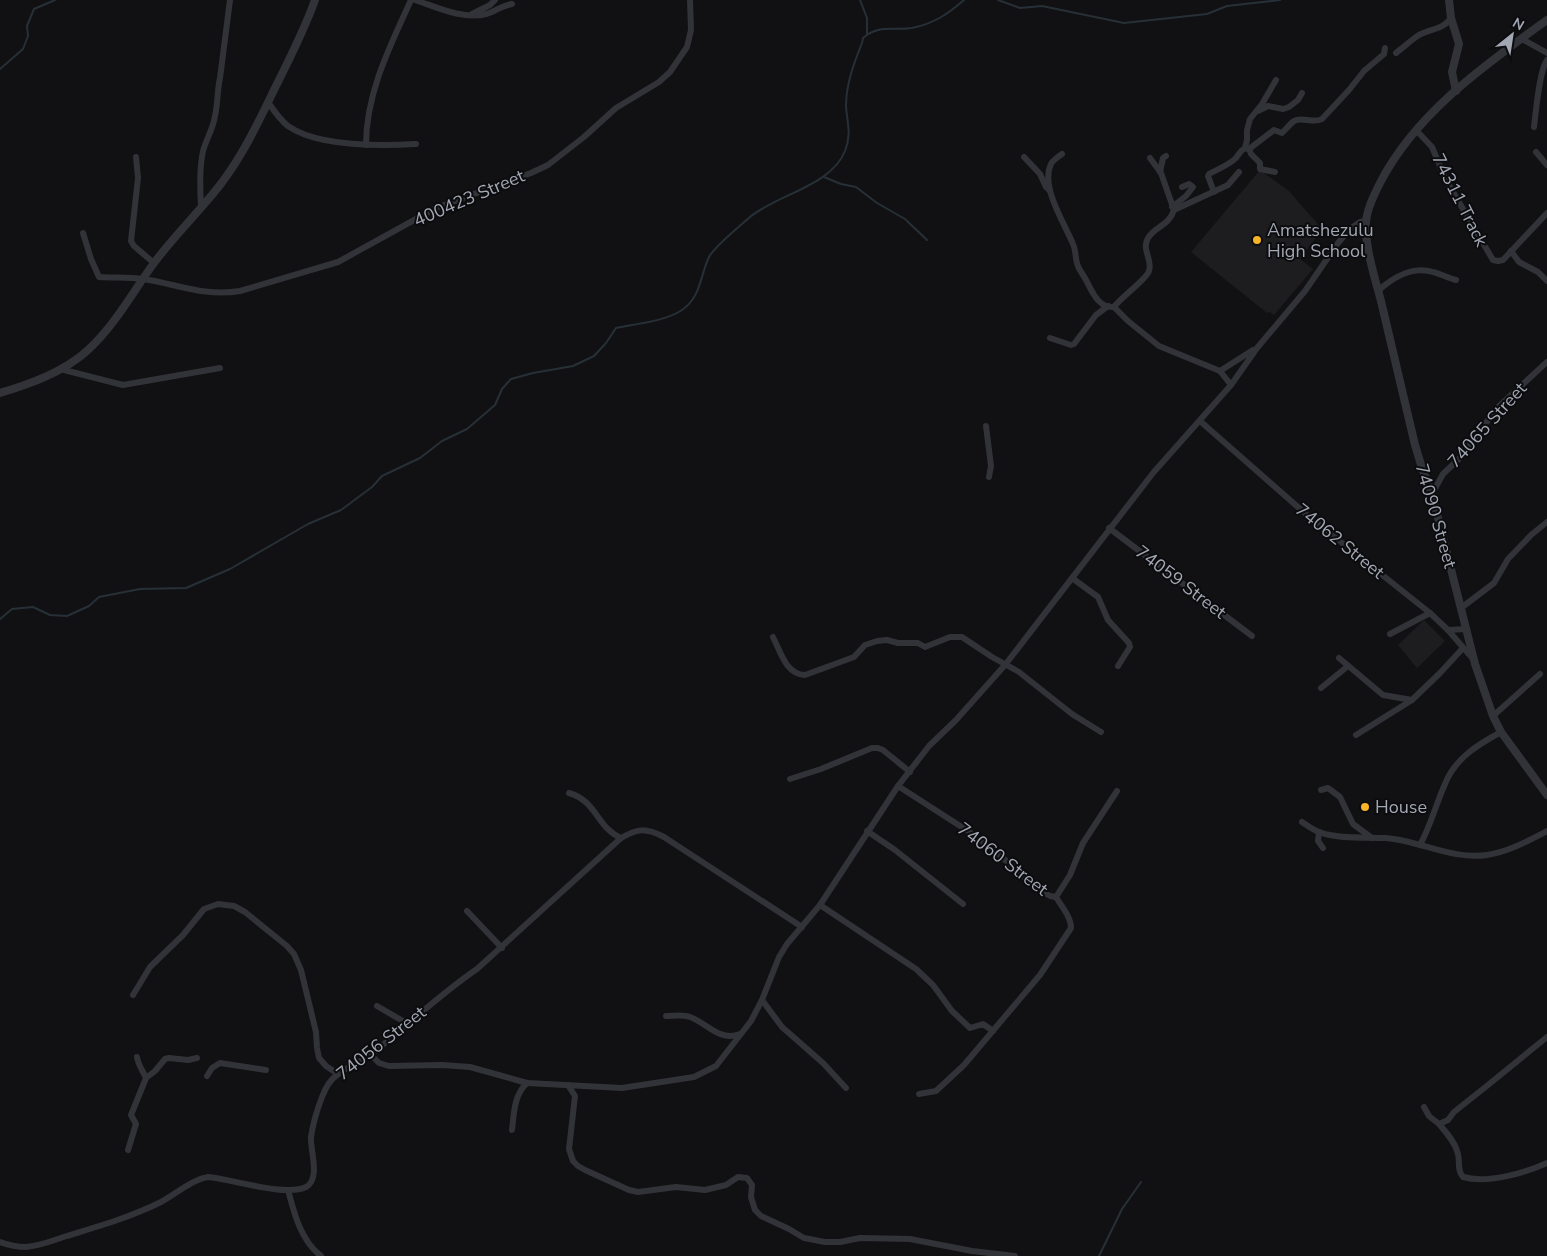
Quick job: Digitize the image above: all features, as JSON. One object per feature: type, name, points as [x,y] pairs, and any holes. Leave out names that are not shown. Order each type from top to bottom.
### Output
[{"type":"street","points":[[201,206],[200,184],[204,146],[212,132],[216,113],[217,90],[230,0]]},
{"type":"street","points":[[0,394],[50,375],[87,352],[109,329],[154,263],[236,163],[252,137],[307,22],[315,0]]},
{"type":"street","points":[[366,144],[366,126],[375,86],[410,0]]},
{"type":"street","points":[[415,0],[454,13],[484,15],[501,6],[512,4]]},
{"type":"street","points":[[471,14],[490,5],[495,0]]},
{"type":"street","name":"400423 Street","points":[[83,233],[99,277],[143,279],[203,293],[226,294],[256,287],[338,262],[436,208],[548,165],[584,137],[616,108],[659,82],[670,72],[687,47],[691,30],[690,0]]},
{"type":"street","points":[[1449,0],[1451,18],[1459,44],[1452,72],[1456,90]]},
{"type":"street","points":[[1396,53],[1416,36],[1446,26],[1451,18]]},
{"type":"street","points":[[371,1055],[384,1065],[470,1067],[527,1082],[622,1088],[694,1077],[716,1066],[751,1021],[762,1000],[779,957],[792,937],[820,905],[867,830],[898,786],[929,746],[956,720],[1005,665],[1153,473],[1231,385],[1257,348],[1305,291],[1338,243],[1350,229],[1360,222],[1366,221],[1373,197],[1385,173],[1416,130],[1456,90],[1547,20]]},
{"type":"street","points":[[1522,39],[1547,53]]},
{"type":"street","points":[[1214,192],[1209,174],[1235,159],[1240,151],[1247,149],[1274,130],[1282,133],[1295,120],[1317,121],[1322,119],[1364,72],[1384,54],[1386,48]]},
{"type":"street","points":[[1534,127],[1544,64],[1547,60]]},
{"type":"street","points":[[1275,172],[1260,169],[1260,163],[1247,149],[1247,140],[1248,126],[1254,112],[1262,104],[1276,80]]},
{"type":"street","points":[[1268,93],[1270,106]]},
{"type":"street","points":[[1254,112],[1270,106],[1283,109],[1289,108],[1298,100],[1302,93]]},
{"type":"street","points":[[268,102],[282,121],[296,130],[327,140],[349,144],[416,144]]},
{"type":"street","name":"74311 Track","points":[[1416,130],[1432,147],[1446,180],[1493,260],[1498,262],[1503,260],[1547,213]]},
{"type":"street","points":[[1536,152],[1547,165]]},
{"type":"street","points":[[1062,154],[1051,164],[1050,192],[1074,247],[1077,266],[1096,298],[1111,307],[1159,346],[1220,371],[1231,385]]},
{"type":"street","points":[[1160,173],[1160,165],[1166,156]]},
{"type":"street","points":[[136,157],[138,178],[131,241],[134,246],[154,263]]},
{"type":"street","points":[[1024,157],[1040,174],[1050,192]]},
{"type":"street","points":[[1050,338],[1071,345],[1074,344],[1096,315],[1111,307],[1149,274],[1150,264],[1145,248],[1149,237],[1172,217],[1173,208],[1160,173],[1150,158]]},
{"type":"street","points":[[1173,208],[1228,185],[1239,172]]},
{"type":"street","points":[[1173,208],[1193,187],[1188,184],[1182,187]]},
{"type":"street","name":"74090 Street","points":[[1366,221],[1371,262],[1415,445],[1432,494],[1475,664],[1493,716],[1501,732],[1547,795]]},
{"type":"street","points":[[1511,251],[1519,262],[1527,268],[1538,272],[1547,282]]},
{"type":"street","points":[[1378,291],[1389,281],[1419,270],[1433,272],[1456,280]]},
{"type":"street","points":[[1220,371],[1257,348]]},
{"type":"street","name":"74065 Street","points":[[1432,494],[1443,474],[1462,456],[1496,409],[1547,362]]},
{"type":"street","points":[[60,369],[123,385],[220,368]]},
{"type":"street","name":"74062 Street","points":[[1200,421],[1307,515],[1430,614],[1448,630],[1473,659],[1475,664]]},
{"type":"street","points":[[986,426],[991,466],[989,477]]},
{"type":"street","points":[[1461,608],[1494,583],[1508,559],[1531,535],[1547,522]]},
{"type":"street","name":"74059 Street","points":[[1109,528],[1252,636]]},
{"type":"street","points":[[1072,578],[1098,597],[1108,620],[1128,643],[1130,647],[1118,666]]},
{"type":"street","points":[[1390,634],[1430,614]]},
{"type":"street","points":[[1448,630],[1466,629]]},
{"type":"street","points":[[773,637],[789,669],[797,675],[805,675],[854,657],[865,645],[887,640],[898,643],[918,643],[925,647],[950,637],[962,637],[1019,672],[1072,714],[1101,732]]},
{"type":"street","points":[[1356,735],[1412,700],[1463,648]]},
{"type":"street","points":[[1339,658],[1383,695],[1412,700]]},
{"type":"street","points":[[1321,688],[1348,666]]},
{"type":"street","points":[[1493,716],[1540,674]]},
{"type":"street","points":[[1420,845],[1434,816],[1445,782],[1460,760],[1476,746],[1501,732]]},
{"type":"street","points":[[790,780],[872,748],[883,750],[910,772]]},
{"type":"street","name":"74060 Street","points":[[898,786],[971,833],[1002,857],[1036,888],[1050,896],[1056,897],[1070,876],[1083,842],[1117,791]]},
{"type":"street","points":[[1324,787],[1340,797],[1353,824],[1373,839]]},
{"type":"street","points":[[569,793],[586,801],[610,832],[620,838]]},
{"type":"street","points":[[1302,822],[1323,834],[1373,839],[1386,838],[1459,856],[1486,855],[1524,843],[1547,831]]},
{"type":"street","name":"74056 Street","points":[[0,1242],[10,1246],[26,1247],[117,1220],[142,1211],[164,1200],[197,1179],[208,1177],[288,1190],[299,1190],[311,1183],[314,1169],[311,1140],[313,1124],[322,1096],[338,1074],[371,1055],[452,986],[477,970],[620,838],[630,833],[638,830],[654,832],[802,927]]},
{"type":"street","points":[[867,830],[963,904]]},
{"type":"street","points":[[1319,832],[1318,841],[1323,848]]},
{"type":"street","points":[[919,1094],[936,1091],[945,1084],[964,1065],[1040,974],[1071,928],[1068,916],[1056,897]]},
{"type":"street","points":[[133,995],[150,967],[183,935],[204,909],[218,904],[234,906],[245,912],[287,946],[294,954],[306,988],[316,1032],[319,1058],[326,1066],[338,1074]]},
{"type":"street","points":[[820,905],[916,969],[933,984],[952,1011],[970,1028],[983,1024],[993,1031]]},
{"type":"street","points":[[468,911],[502,948]]},
{"type":"street","points":[[762,1000],[792,1038],[823,1063],[846,1088]]},
{"type":"street","points":[[377,1006],[408,1024]]},
{"type":"street","points":[[666,1016],[688,1016],[725,1036],[741,1034]]},
{"type":"street","points":[[1439,1124],[1448,1120],[1454,1112],[1547,1037]]},
{"type":"street","points":[[137,1057],[138,1064],[146,1078]]},
{"type":"street","points":[[128,1150],[136,1124],[131,1115],[146,1078],[155,1072],[165,1059],[188,1060],[197,1058]]},
{"type":"street","points":[[207,1076],[212,1068],[220,1063],[266,1070]]},
{"type":"street","points":[[512,1130],[516,1102],[519,1093],[527,1082]]},
{"type":"street","points":[[568,1085],[575,1096],[569,1149],[573,1161],[585,1170],[629,1190],[638,1192],[676,1187],[705,1190],[726,1185],[738,1178],[747,1178],[752,1185],[751,1202],[754,1210],[761,1216],[789,1228],[804,1238],[825,1242],[840,1242],[860,1238],[910,1239],[972,1251],[1015,1256]]},
{"type":"street","points":[[1424,1107],[1429,1116],[1439,1124],[1456,1147],[1458,1169],[1463,1177],[1475,1179],[1496,1178],[1536,1168],[1547,1163]]},
{"type":"street","points":[[288,1190],[297,1220],[312,1248],[321,1256]]},
{"type":"shaded area","name":"Amatshezulu High School","points":[[1260,170],[1289,191],[1322,229],[1300,259],[1313,269],[1274,315],[1270,312],[1267,313],[1191,252]]},
{"type":"shaded area","points":[[1424,620],[1445,641],[1417,668],[1398,645]]},
{"type":"waterway","points":[[0,69],[23,49],[28,36],[27,26],[34,9],[55,0]]},
{"type":"waterway","points":[[860,0],[867,18],[867,34]]},
{"type":"waterway","points":[[0,619],[12,609],[33,607],[50,615],[67,616],[89,606],[99,597],[140,589],[186,588],[230,569],[308,524],[341,510],[372,487],[382,476],[420,458],[442,441],[467,429],[495,405],[502,389],[511,379],[573,366],[594,356],[616,328],[668,317],[682,310],[697,293],[709,257],[722,242],[750,217],[816,181],[838,163],[845,151],[849,133],[846,106],[847,90],[863,38],[881,29],[905,29],[927,24],[946,14],[964,0]]},
{"type":"waterway","points":[[998,0],[1020,8],[1042,6],[1124,23],[1207,14],[1227,6],[1280,0]]},
{"type":"waterway","points":[[824,177],[841,184],[856,187],[877,203],[905,219],[927,240]]},
{"type":"waterway","points":[[1099,1256],[1122,1209],[1141,1182]]},
{"type":"place","name":"Amatshezulu High School","points":[[1257,240]]},
{"type":"place","name":"House","points":[[1365,807]]}]
